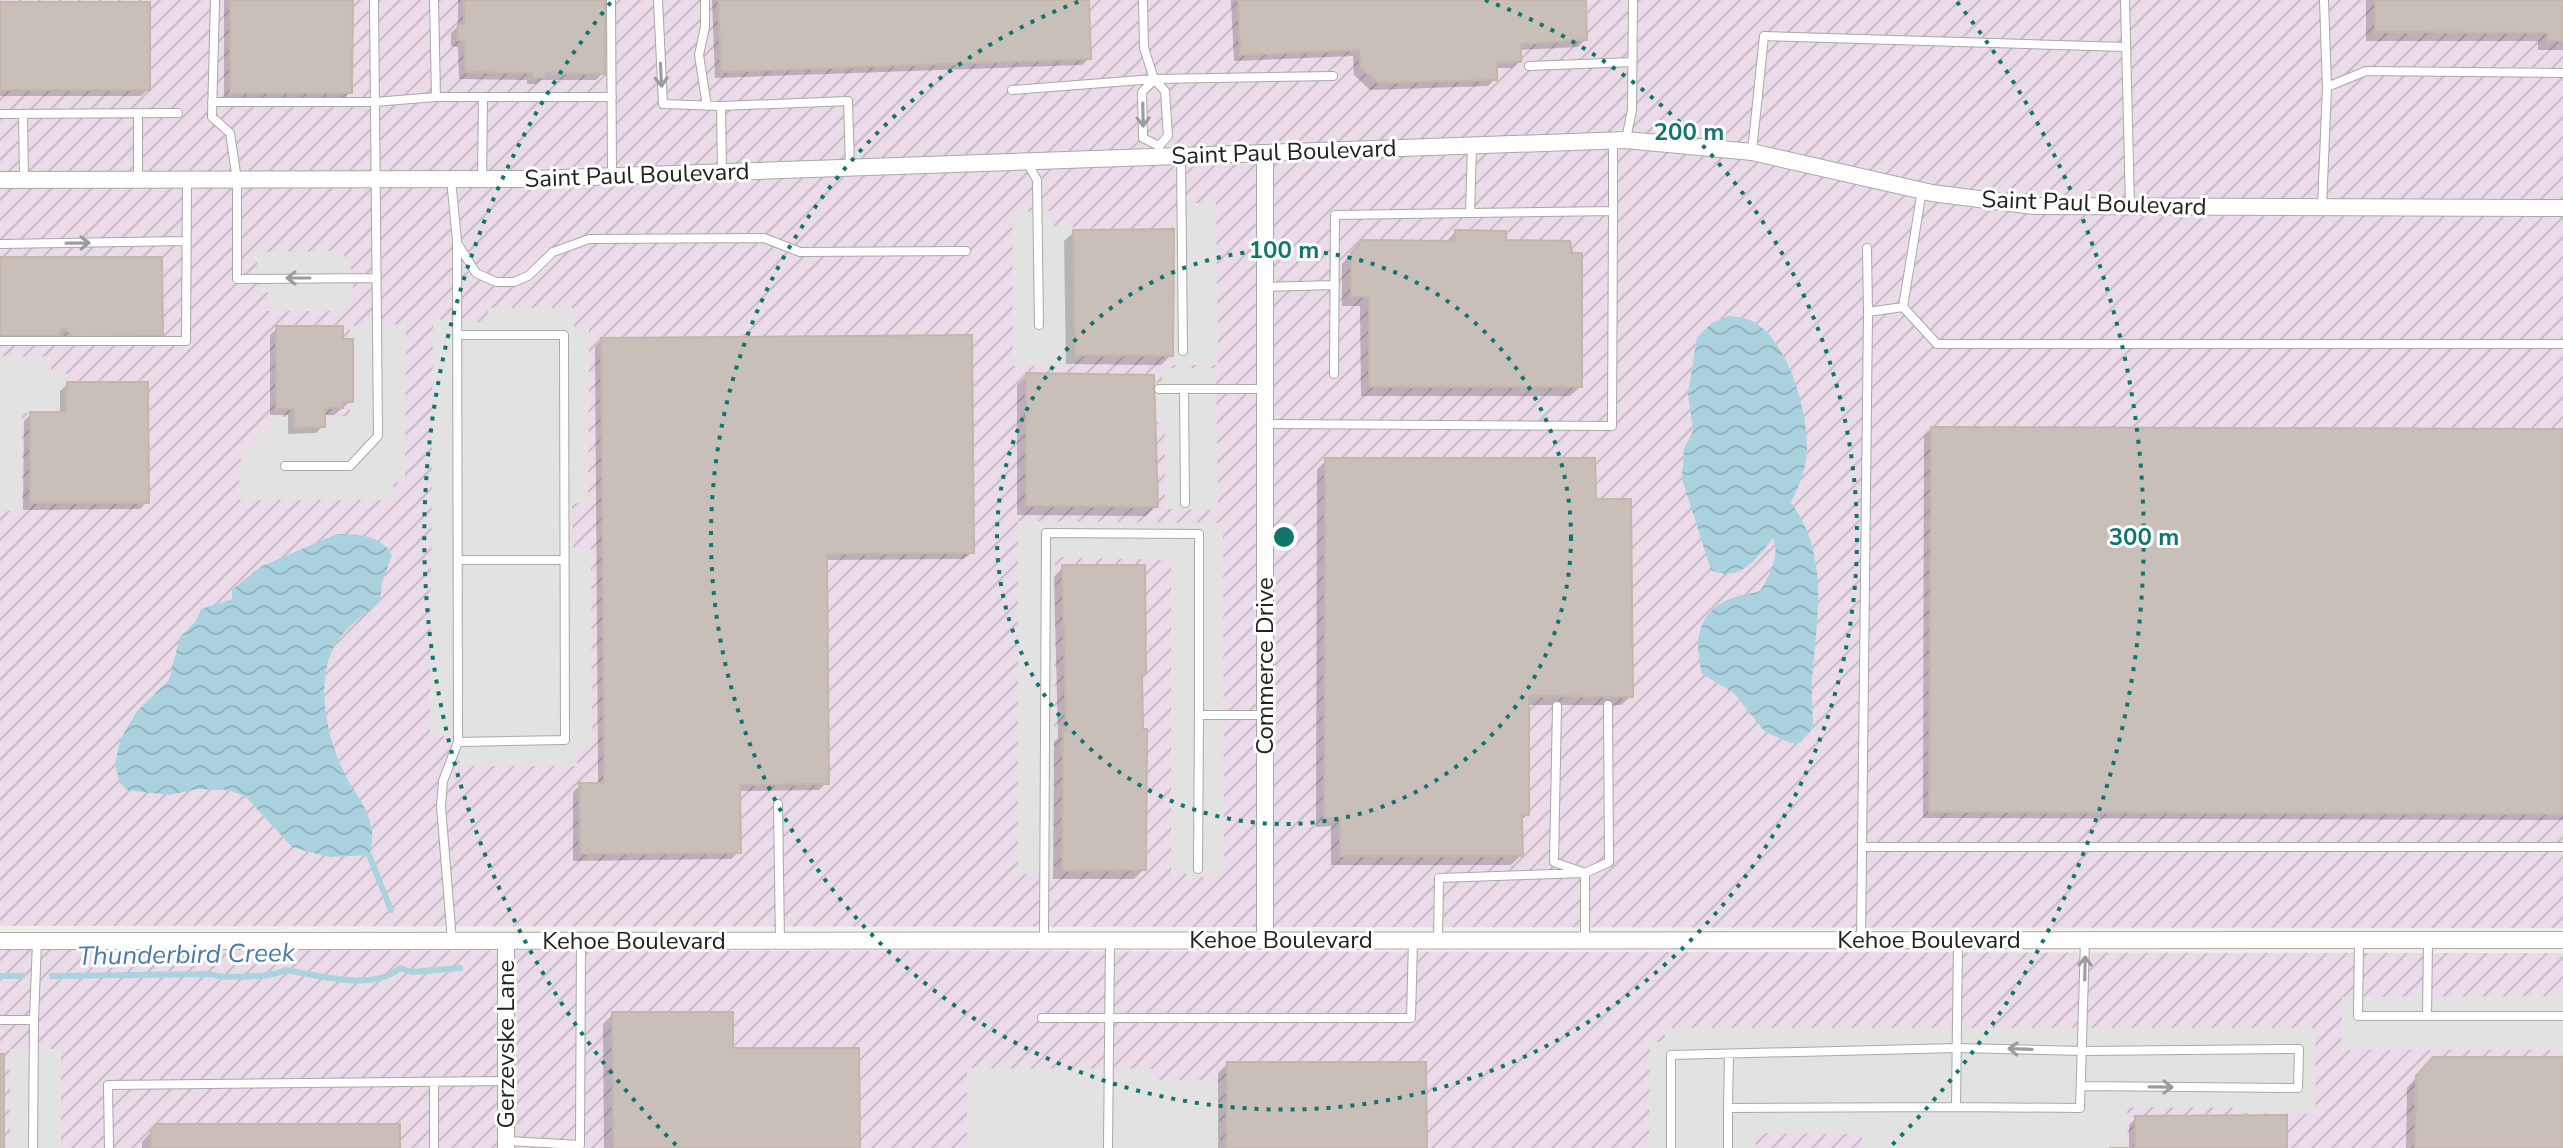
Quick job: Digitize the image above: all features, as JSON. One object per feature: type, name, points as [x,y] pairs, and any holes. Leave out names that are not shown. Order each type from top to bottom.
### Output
[{"type":"street","name":"Saint Paul Boulevard","points":[[0,180],[612,176],[1026,161],[1160,151],[1181,156],[1619,140],[1752,152],[1922,190],[2034,206],[2563,208]]},
{"type":"street","name":"Commerce Drive","points":[[1265,153],[1265,940]]},
{"type":"street","name":"Kehoe Boulevard","points":[[0,941],[2563,940]]},
{"type":"street","name":"Gerzevske Lane","points":[[506,941],[506,1144]]},
{"type":"lane","points":[[215,0],[212,117],[230,133],[237,180],[237,279],[376,278]]},
{"type":"lane","points":[[285,466],[350,466],[378,436],[374,0]]},
{"type":"lane","points":[[434,0],[436,97]]},
{"type":"lane","points":[[611,0],[612,176]]},
{"type":"lane","points":[[658,0],[663,104],[721,106],[848,101],[850,168]]},
{"type":"lane","points":[[705,0],[705,27],[699,55],[707,106]]},
{"type":"lane","points":[[1143,0],[1144,48],[1154,79],[1165,91],[1168,136],[1160,151],[1143,138],[1142,92],[1154,79]]},
{"type":"lane","points":[[1265,424],[1612,426],[1613,211],[1619,140],[1632,110],[1633,0]]},
{"type":"lane","points":[[2125,0],[2130,208]]},
{"type":"lane","points":[[2322,208],[2327,87],[2324,0]]},
{"type":"lane","points":[[1752,152],[1764,36],[2126,47]]},
{"type":"lane","points":[[1529,66],[1632,62]]},
{"type":"lane","points":[[2327,87],[2366,71],[2563,73]]},
{"type":"lane","points":[[1012,90],[1154,79],[1333,76]]},
{"type":"lane","points":[[482,179],[483,97]]},
{"type":"lane","points":[[212,102],[612,97]]},
{"type":"lane","points":[[721,106],[722,172]]},
{"type":"lane","points":[[0,114],[138,116],[178,113]]},
{"type":"lane","points":[[23,114],[24,180]]},
{"type":"lane","points":[[138,116],[138,180]]},
{"type":"lane","points":[[1470,213],[1472,145]]},
{"type":"lane","points":[[1181,156],[1183,351]]},
{"type":"lane","points":[[1026,161],[1037,180],[1039,325]]},
{"type":"lane","points":[[451,179],[457,241],[458,742],[443,781],[441,806],[452,941]]},
{"type":"lane","points":[[0,341],[186,341],[187,180]]},
{"type":"lane","points":[[1903,307],[1922,190]]},
{"type":"lane","points":[[1334,374],[1335,215],[1613,211]]},
{"type":"lane","points":[[457,241],[476,273],[496,282],[514,282],[528,276],[553,252],[589,239],[764,238],[800,252],[966,251]]},
{"type":"lane","points":[[0,244],[186,241]]},
{"type":"lane","points":[[1861,940],[1867,248]]},
{"type":"lane","points":[[1265,287],[1335,285]]},
{"type":"lane","points":[[1868,312],[1903,307]]},
{"type":"lane","points":[[1903,307],[1937,344],[2563,344]]},
{"type":"lane","points":[[458,335],[564,335],[565,740],[458,742]]},
{"type":"lane","points":[[1159,389],[1265,389]]},
{"type":"lane","points":[[1184,389],[1185,503]]},
{"type":"lane","points":[[1044,942],[1046,533],[1199,534],[1198,869]]},
{"type":"lane","points":[[460,560],[563,560]]},
{"type":"lane","points":[[1438,940],[1439,878],[1585,873],[1609,862],[1608,705]]},
{"type":"lane","points":[[1557,706],[1554,862],[1585,873]]},
{"type":"lane","points":[[1199,715],[1265,715]]},
{"type":"lane","points":[[778,804],[780,941]]},
{"type":"lane","points":[[1864,847],[2563,847]]},
{"type":"lane","points":[[1585,873],[1585,940]]},
{"type":"lane","points":[[1042,1018],[1411,1018],[1413,940]]},
{"type":"lane","points":[[1956,1107],[1958,940]]},
{"type":"lane","points":[[1728,1108],[2080,1108],[2085,940]]},
{"type":"lane","points":[[2359,940],[2358,1016],[2563,1016]]},
{"type":"lane","points":[[2427,1016],[2428,940]]},
{"type":"lane","points":[[33,1148],[37,941]]},
{"type":"lane","points":[[506,1144],[580,1145],[581,941]]},
{"type":"lane","points":[[1108,1148],[1110,941]]},
{"type":"lane","points":[[0,1020],[34,1020]]},
{"type":"lane","points":[[1671,1148],[1671,1055],[1957,1048],[2083,1051],[2299,1049],[2298,1088],[2083,1086]]},
{"type":"lane","points":[[1728,1148],[1729,1054]]},
{"type":"lane","points":[[109,1148],[108,1085],[506,1081]]},
{"type":"lane","points":[[434,1082],[434,1148]]},
{"type":"shaded area","points":[[0,0],[2563,0],[2563,928],[0,926]]},
{"type":"shaded area","points":[[1177,203],[1216,203],[1218,365],[1173,365],[1173,225],[1178,216]]},
{"type":"shaded area","points":[[1051,211],[1052,226],[1073,226],[1075,366],[1013,366],[1012,212]]},
{"type":"shaded area","points":[[341,251],[352,271],[353,292],[341,311],[267,311],[276,293],[260,292],[260,269],[252,252]]},
{"type":"shaded area","points":[[489,308],[574,308],[574,327],[589,329],[588,499],[572,505],[573,548],[591,549],[592,746],[578,747],[577,766],[462,766],[443,735],[430,735],[433,319],[485,323]]},
{"type":"shaded area","points":[[406,324],[405,482],[393,483],[394,500],[238,500],[241,455],[276,417],[294,417],[295,428],[324,427],[334,416],[350,416],[350,326]]},
{"type":"shaded area","points":[[0,356],[50,357],[51,371],[67,373],[66,412],[22,413],[22,511],[0,511]]},
{"type":"shaded area","points":[[1162,368],[1216,368],[1218,510],[1165,509],[1165,422],[1154,422],[1154,384],[1162,382]]},
{"type":"shaded area","points":[[1018,521],[1223,523],[1224,874],[1189,879],[1184,871],[1171,873],[1171,560],[1055,557],[1054,875],[1018,874]]},
{"type":"shaded area","points":[[0,950],[2563,953],[2563,1148],[0,1148]]},
{"type":"shaded area","points":[[2563,996],[2563,1050],[2341,1050],[2342,997]]},
{"type":"shaded area","points":[[1665,1028],[2315,1028],[2316,1114],[2246,1113],[2246,1108],[2127,1107],[2128,1148],[1862,1148],[1862,1134],[1756,1133],[1756,1148],[1649,1148],[1650,1042],[1665,1042]]},
{"type":"shaded area","points":[[10,1049],[61,1049],[61,1148],[10,1148]]},
{"type":"shaded area","points":[[967,1068],[1154,1069],[1155,1080],[1218,1080],[1220,1148],[967,1148]]},
{"type":"water","points":[[1728,316],[1752,321],[1765,331],[1787,364],[1802,405],[1806,461],[1791,503],[1811,544],[1816,565],[1818,610],[1812,678],[1813,728],[1800,743],[1791,743],[1765,732],[1734,693],[1702,674],[1699,661],[1699,638],[1706,618],[1723,602],[1760,591],[1775,559],[1773,538],[1754,561],[1739,571],[1721,573],[1711,570],[1682,479],[1684,449],[1693,431],[1688,394],[1697,337],[1712,323]]},
{"type":"water","points":[[337,534],[361,535],[375,540],[392,555],[382,583],[380,602],[339,639],[331,654],[324,689],[333,745],[371,823],[369,855],[329,857],[292,847],[246,797],[228,790],[198,789],[169,795],[127,790],[120,783],[115,764],[120,740],[137,711],[169,680],[180,637],[195,622],[201,609],[232,599],[232,590],[262,566]]},
{"type":"building","points":[[230,0],[353,0],[352,93],[230,93]]},
{"type":"building","points":[[464,0],[605,0],[605,74],[546,73],[545,78],[533,78],[533,73],[465,72],[464,41],[457,40],[458,24],[464,24]]},
{"type":"building","points":[[718,0],[1089,0],[1091,59],[721,72]]},
{"type":"building","points":[[1238,0],[1586,0],[1587,40],[1521,44],[1521,62],[1497,62],[1497,80],[1378,83],[1360,67],[1359,50],[1240,55]]},
{"type":"building","points":[[2375,0],[2563,0],[2563,41],[2547,41],[2547,33],[2375,32]]},
{"type":"building","points":[[0,2],[150,2],[150,90],[0,90]]},
{"type":"building","points":[[1174,229],[1173,356],[1075,355],[1073,230]]},
{"type":"building","points":[[1455,230],[1506,231],[1506,240],[1570,241],[1572,253],[1582,253],[1582,387],[1369,387],[1369,297],[1351,297],[1351,253],[1362,240],[1455,241]]},
{"type":"building","points":[[0,257],[162,257],[163,336],[73,337],[64,328],[56,336],[0,336]]},
{"type":"building","points":[[276,326],[343,326],[343,339],[353,339],[353,402],[343,402],[343,408],[325,408],[325,427],[294,428],[294,409],[276,409]]},
{"type":"building","points":[[972,335],[974,553],[827,554],[829,784],[740,785],[741,853],[580,854],[579,783],[604,783],[601,338]]},
{"type":"building","points":[[1026,373],[1154,375],[1158,507],[1026,506]]},
{"type":"building","points":[[67,382],[148,382],[149,503],[30,503],[30,412],[66,412]]},
{"type":"building","points":[[1931,427],[2563,429],[2563,814],[1929,812]]},
{"type":"building","points":[[1325,458],[1595,458],[1596,499],[1631,499],[1633,697],[1529,696],[1529,815],[1522,815],[1523,856],[1340,856],[1340,818],[1324,818]]},
{"type":"building","points":[[1062,565],[1145,565],[1146,674],[1142,675],[1143,729],[1147,729],[1146,870],[1062,871],[1063,731],[1066,731]]},
{"type":"building","points":[[612,1012],[733,1012],[733,1048],[859,1048],[860,1148],[613,1148]]},
{"type":"building","points":[[0,1054],[4,1054],[4,1148],[0,1148]]},
{"type":"building","points":[[2433,1057],[2563,1057],[2563,1148],[2415,1148],[2416,1076]]},
{"type":"building","points":[[1227,1062],[1426,1062],[1427,1148],[1226,1148]]},
{"type":"building","points":[[2287,1115],[2287,1148],[2135,1148],[2135,1116]]},
{"type":"building","points":[[156,1124],[400,1124],[400,1148],[151,1148],[151,1130]]},
{"type":"waterway","points":[[369,855],[391,910]]},
{"type":"waterway","name":"Thunderbird Creek","points":[[52,976],[248,976],[285,970],[360,980],[375,979],[400,968],[411,972],[460,968]]},
{"type":"waterway","name":"Thunderbird Creek","points":[[0,976],[22,976]]}]
